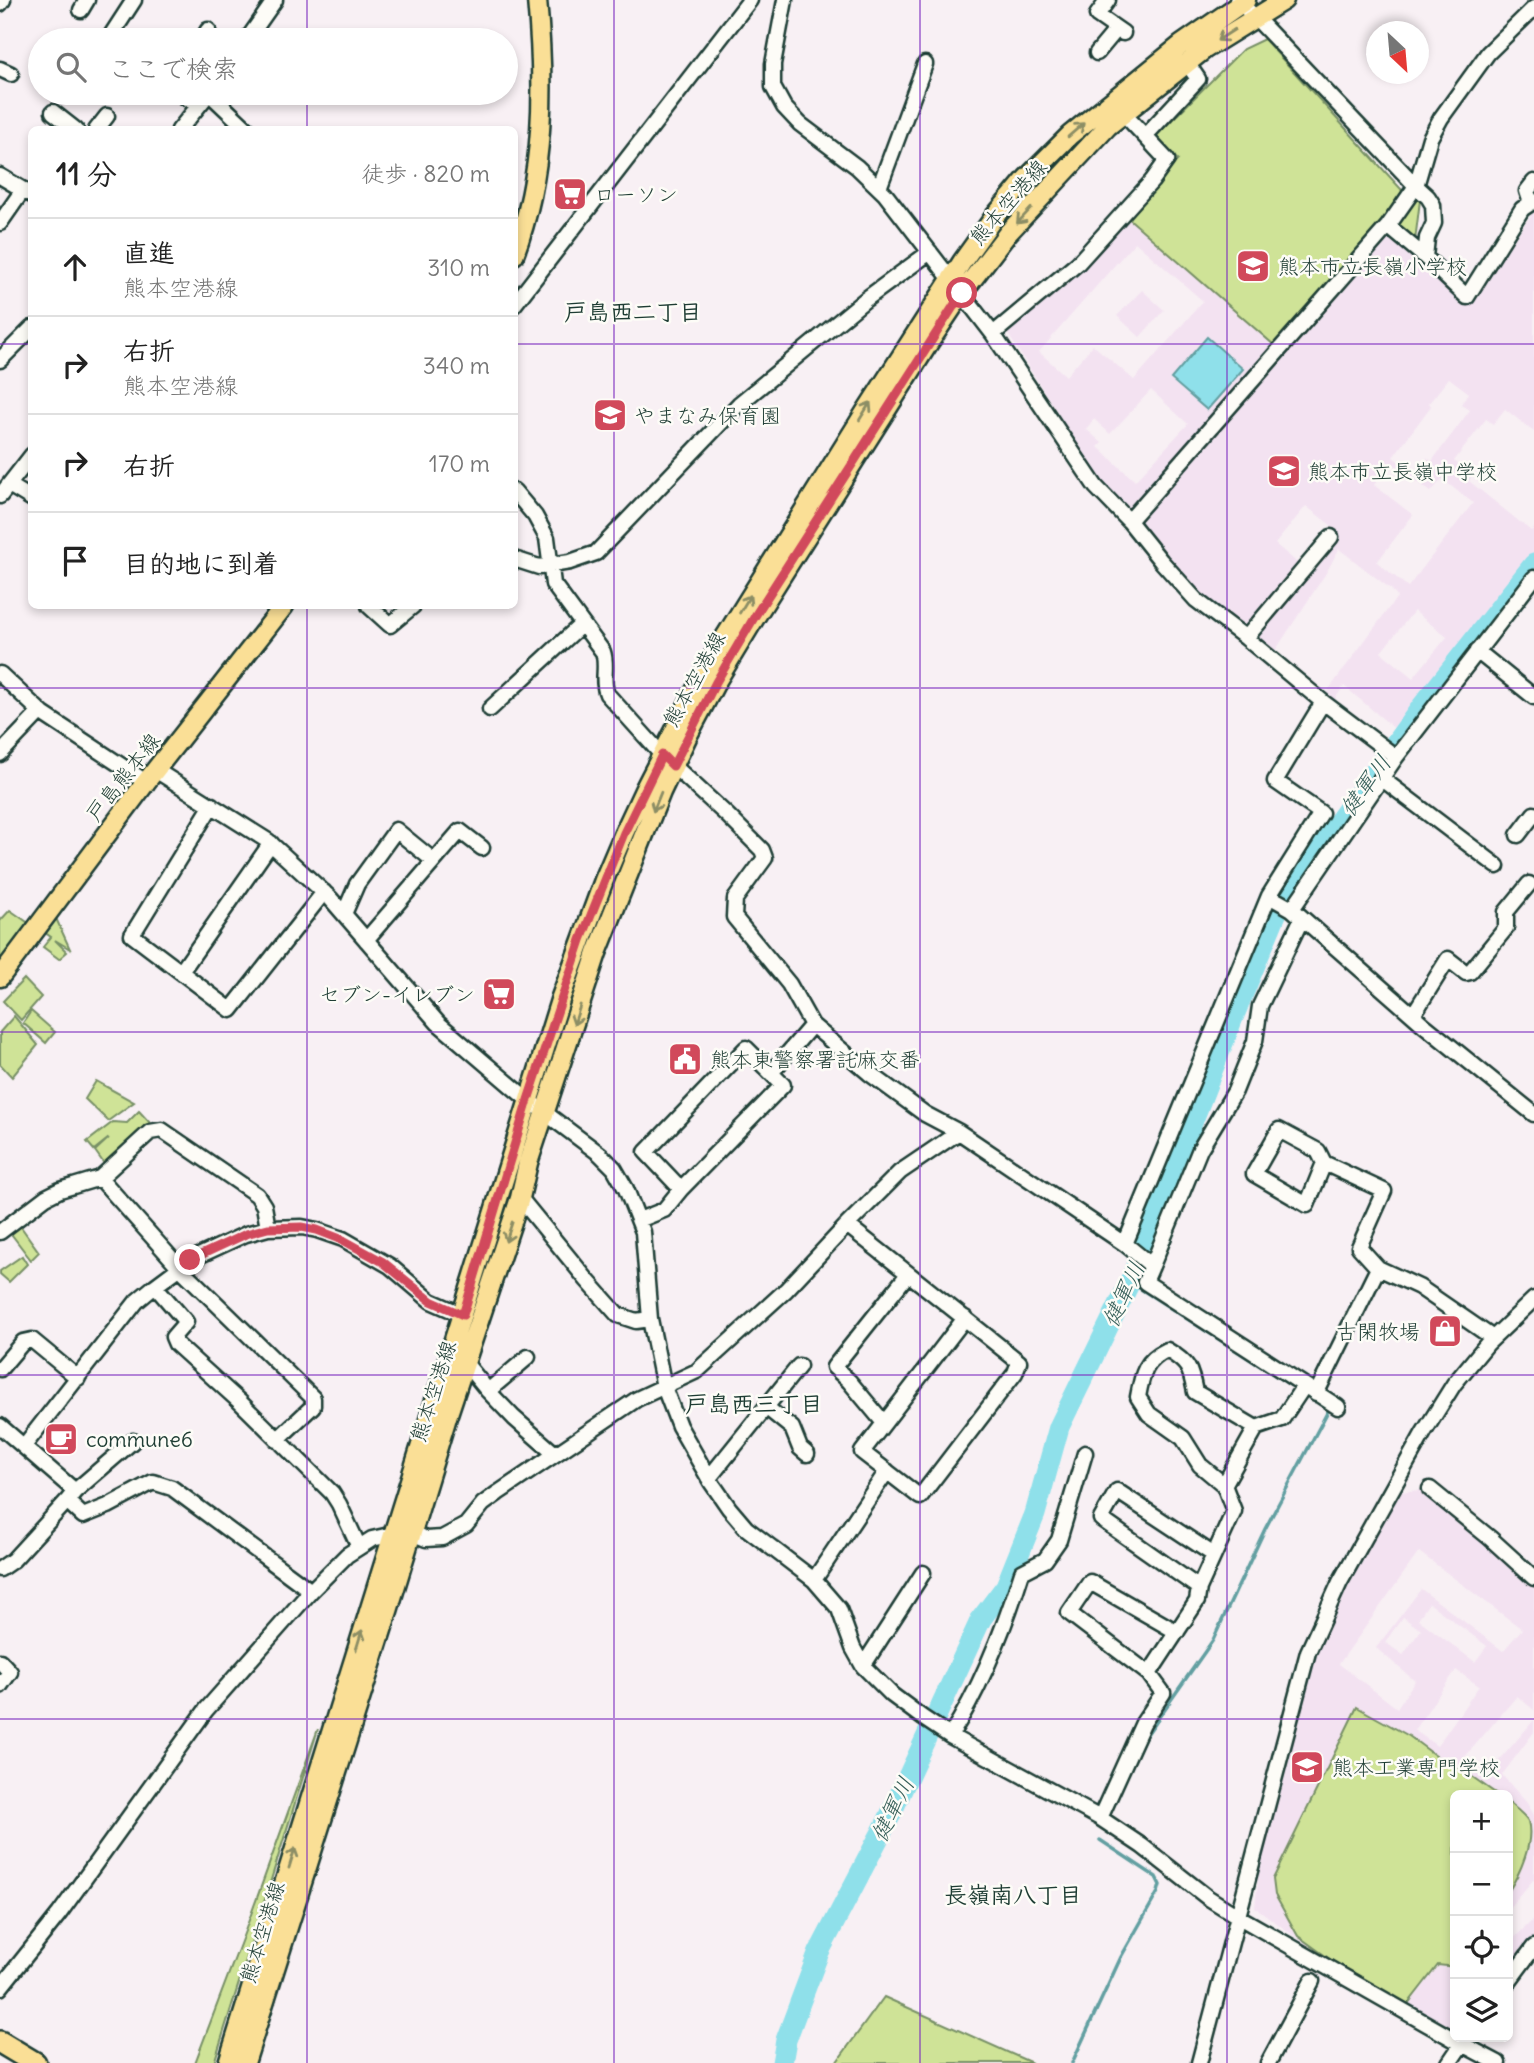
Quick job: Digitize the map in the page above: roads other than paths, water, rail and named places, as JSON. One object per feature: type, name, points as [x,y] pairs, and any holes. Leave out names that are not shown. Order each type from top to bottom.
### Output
[{"type":"highway","points":[[0,2042],[35,2063]]},
{"type":"main road","points":[[518,242],[538,163],[542,115],[537,0]]},
{"type":"main road","name":"熊本空港線","points":[[245,2063],[388,1611],[402,1533],[406,1490],[561,997],[604,880],[639,799],[668,760],[755,616],[962,293],[1008,233],[1108,126],[1205,49],[1284,0]]},
{"type":"main road","name":"熊本空港線","points":[[228,2063],[379,1578],[402,1533],[466,1364],[597,953],[668,760],[726,634],[866,411],[995,216],[1027,178],[1070,135],[1159,61],[1241,1]]},
{"type":"main road","name":"戸島熊本線","points":[[0,977],[282,609]]},
{"type":"street","points":[[0,4],[3,0]]},
{"type":"street","points":[[116,28],[134,0]]},
{"type":"street","points":[[255,28],[275,0]]},
{"type":"street","points":[[518,300],[750,0]]},
{"type":"street","points":[[785,0],[773,64],[774,87],[784,107],[800,124],[857,167],[879,188],[993,334],[1096,486],[1196,600],[1396,757]]},
{"type":"street","points":[[1097,53],[1120,31],[1097,15],[1108,0]]},
{"type":"street","points":[[1241,1],[1429,197],[1433,205],[1434,223],[1427,238],[1425,257]]},
{"type":"street","points":[[1129,521],[1388,226],[1416,186],[1430,138],[1441,118],[1488,53],[1534,8]]},
{"type":"street","points":[[1145,136],[1198,79],[1187,63]]},
{"type":"street","points":[[879,188],[925,64]]},
{"type":"street","points":[[182,126],[198,105]]},
{"type":"street","points":[[222,105],[244,126]]},
{"type":"street","points":[[53,112],[71,126]]},
{"type":"street","points":[[993,334],[1078,263],[1152,181],[1167,160],[1124,114]]},
{"type":"street","points":[[99,126],[107,116]]},
{"type":"street","points":[[0,176],[27,193],[0,223]]},
{"type":"street","points":[[1388,226],[1467,297],[1522,209],[1533,202],[1527,191],[1534,182]]},
{"type":"street","points":[[518,560],[539,567],[550,566],[596,553],[739,404],[866,299],[930,251]]},
{"type":"street","points":[[0,360],[28,332]]},
{"type":"street","points":[[28,460],[4,491],[28,498]]},
{"type":"street","points":[[518,496],[535,516],[547,538],[553,584],[603,652],[606,660],[604,688],[607,694],[668,760],[762,850],[765,858],[735,899],[734,917],[789,984],[812,1025],[869,1073],[925,1114],[959,1132],[1125,1244],[1152,1266]]},
{"type":"street","points":[[1247,638],[1331,537]]},
{"type":"street","points":[[1338,1407],[1145,1282],[1200,1149],[1235,1091],[1255,1041],[1260,1006],[1297,913],[1381,778],[1534,578]]},
{"type":"street","points":[[372,609],[390,625],[410,609]]},
{"type":"street","points":[[490,709],[582,624]]},
{"type":"street","points":[[1477,651],[1534,697]]},
{"type":"street","points":[[0,674],[40,712],[152,777],[212,806],[271,844],[324,892],[438,1023],[528,1100],[546,1111],[614,1168],[626,1189],[643,1231],[650,1319],[664,1387],[679,1426],[709,1478],[746,1528],[814,1580],[839,1609],[853,1648],[863,1666],[892,1695],[950,1736],[1100,1818],[1142,1846],[1207,1897],[1239,1917],[1450,2033]]},
{"type":"street","points":[[1125,1244],[1269,896],[1321,813],[1275,781],[1323,702]]},
{"type":"street","points":[[0,754],[40,712]]},
{"type":"street","points":[[1381,778],[1497,866]]},
{"type":"street","points":[[212,806],[132,935],[231,1010],[324,892]]},
{"type":"street","points":[[1518,835],[1534,814]]},
{"type":"street","points":[[344,914],[357,884],[396,830],[434,861]]},
{"type":"street","points":[[366,940],[460,831],[482,848]]},
{"type":"street","points":[[181,972],[271,844]]},
{"type":"street","points":[[1413,1015],[1448,959],[1466,973],[1470,972],[1506,928],[1506,912],[1529,884]]},
{"type":"street","points":[[1269,896],[1297,913],[1413,1015],[1534,1114]]},
{"type":"street","points":[[771,1073],[812,1025]]},
{"type":"street","points":[[639,1220],[664,1210],[681,1189],[783,1086],[746,1048],[646,1152],[681,1189]]},
{"type":"street","points":[[0,1232],[46,1197],[100,1178],[150,1132],[156,1130],[162,1130],[257,1195],[264,1206],[268,1228]]},
{"type":"street","points":[[1324,1163],[1307,1205],[1254,1174],[1279,1130],[1318,1151],[1324,1163],[1384,1191],[1359,1247],[1378,1268],[1419,1287],[1493,1338]]},
{"type":"street","points":[[0,1988],[59,1914],[206,1710],[311,1591],[347,1555],[372,1539],[402,1533],[426,1539],[442,1538],[466,1525],[483,1504],[637,1399],[697,1371],[786,1290],[900,1172],[959,1132]]},
{"type":"street","points":[[100,1178],[180,1268],[313,1398],[313,1406],[277,1440]]},
{"type":"street","points":[[520,1198],[618,1315],[636,1321],[650,1319]]},
{"type":"street","points":[[847,1224],[908,1274],[965,1318],[1019,1362],[1015,1373],[919,1497],[862,1452],[965,1318]]},
{"type":"street","points":[[24,1446],[137,1301],[193,1258],[246,1234],[268,1228],[309,1228],[343,1240],[390,1266],[431,1301],[463,1315]]},
{"type":"street","points":[[1224,1485],[1256,1428],[1282,1419],[1310,1390],[1378,1268]]},
{"type":"street","points":[[884,1423],[834,1367],[908,1274]]},
{"type":"street","points":[[155,1286],[186,1322],[173,1337],[176,1344],[336,1498],[359,1547]]},
{"type":"street","points":[[1199,2063],[1308,1653],[1340,1582],[1454,1384],[1493,1338],[1534,1298]]},
{"type":"street","points":[[0,1369],[23,1342],[32,1340],[78,1378]]},
{"type":"street","points":[[1149,1674],[1197,1601],[1199,1588],[1234,1511],[1224,1485],[1200,1465],[1183,1438],[1149,1414],[1138,1397],[1141,1378],[1153,1356],[1167,1350],[1184,1360],[1192,1376],[1195,1392],[1256,1428]]},
{"type":"street","points":[[488,1391],[528,1357]]},
{"type":"street","points":[[466,1364],[514,1418],[555,1454]]},
{"type":"street","points":[[709,1478],[799,1366]]},
{"type":"street","points":[[766,1407],[792,1428],[800,1448],[807,1454]]},
{"type":"street","points":[[0,1426],[24,1446],[71,1496],[83,1516],[153,1482],[172,1488],[311,1591]]},
{"type":"street","points":[[0,1569],[13,1560],[71,1496],[133,1441]]},
{"type":"street","points":[[950,1736],[970,1704],[1011,1607],[1022,1572],[1045,1560],[1059,1539],[1085,1453]]},
{"type":"street","points":[[814,1580],[887,1471]]},
{"type":"street","points":[[1430,1489],[1534,1578]]},
{"type":"street","points":[[1199,1588],[1101,1519],[1117,1491],[1214,1555]]},
{"type":"street","points":[[863,1666],[923,1573]]},
{"type":"street","points":[[1100,1818],[1143,1723],[1163,1693],[1149,1674],[1069,1613],[1090,1581],[1177,1632]]},
{"type":"street","points":[[0,1661],[10,1672],[0,1686]]},
{"type":"street","points":[[1510,1979],[1534,1947]]},
{"type":"street","points":[[1268,2063],[1312,1981]]},
{"type":"street","points":[[1449,2063],[1463,2042]]},
{"type":"street","points":[[1466,2042],[1498,2063]]},
{"type":"water","points":[[1207,337],[1243,369],[1207,410],[1171,379]]},
{"type":"waterway","name":"健軍川","points":[[782,2063],[786,2040],[819,1952],[888,1820],[981,1619],[1006,1586],[1035,1514],[1059,1427],[1130,1282],[1282,900],[1423,705],[1534,564]]},
{"type":"waterway","points":[[1130,1282],[1290,1385]]},
{"type":"waterway","points":[[1128,1773],[1145,1737],[1213,1640],[1265,1529],[1328,1411]]},
{"type":"waterway","points":[[1072,2063],[1121,1957],[1160,1885],[1156,1877],[1100,1840]]},
{"type":"place","name":"ローソン","points":[[570,194]]},
{"type":"place","name":"熊本市立長嶺小学校","points":[[1253,266]]},
{"type":"place","name":"やまなみ保育園","points":[[610,415]]},
{"type":"place","name":"熊本市立長嶺中学校","points":[[1284,471]]},
{"type":"place","name":"セブン-イレブン","points":[[499,994]]},
{"type":"place","name":"熊本東警察署託麻交番","points":[[685,1059]]},
{"type":"place","name":"古閑牧場","points":[[1445,1331]]},
{"type":"place","name":"commune6","points":[[61,1439]]},
{"type":"place","name":"熊本工業専門学校","points":[[1307,1767]]},
{"type":"district","name":"戸島西二丁目","points":[[633,311]]},
{"type":"district","name":"戸島西三丁目","points":[[754,1403]]},
{"type":"district","name":"長嶺南八丁目","points":[[1013,1894]]}]
